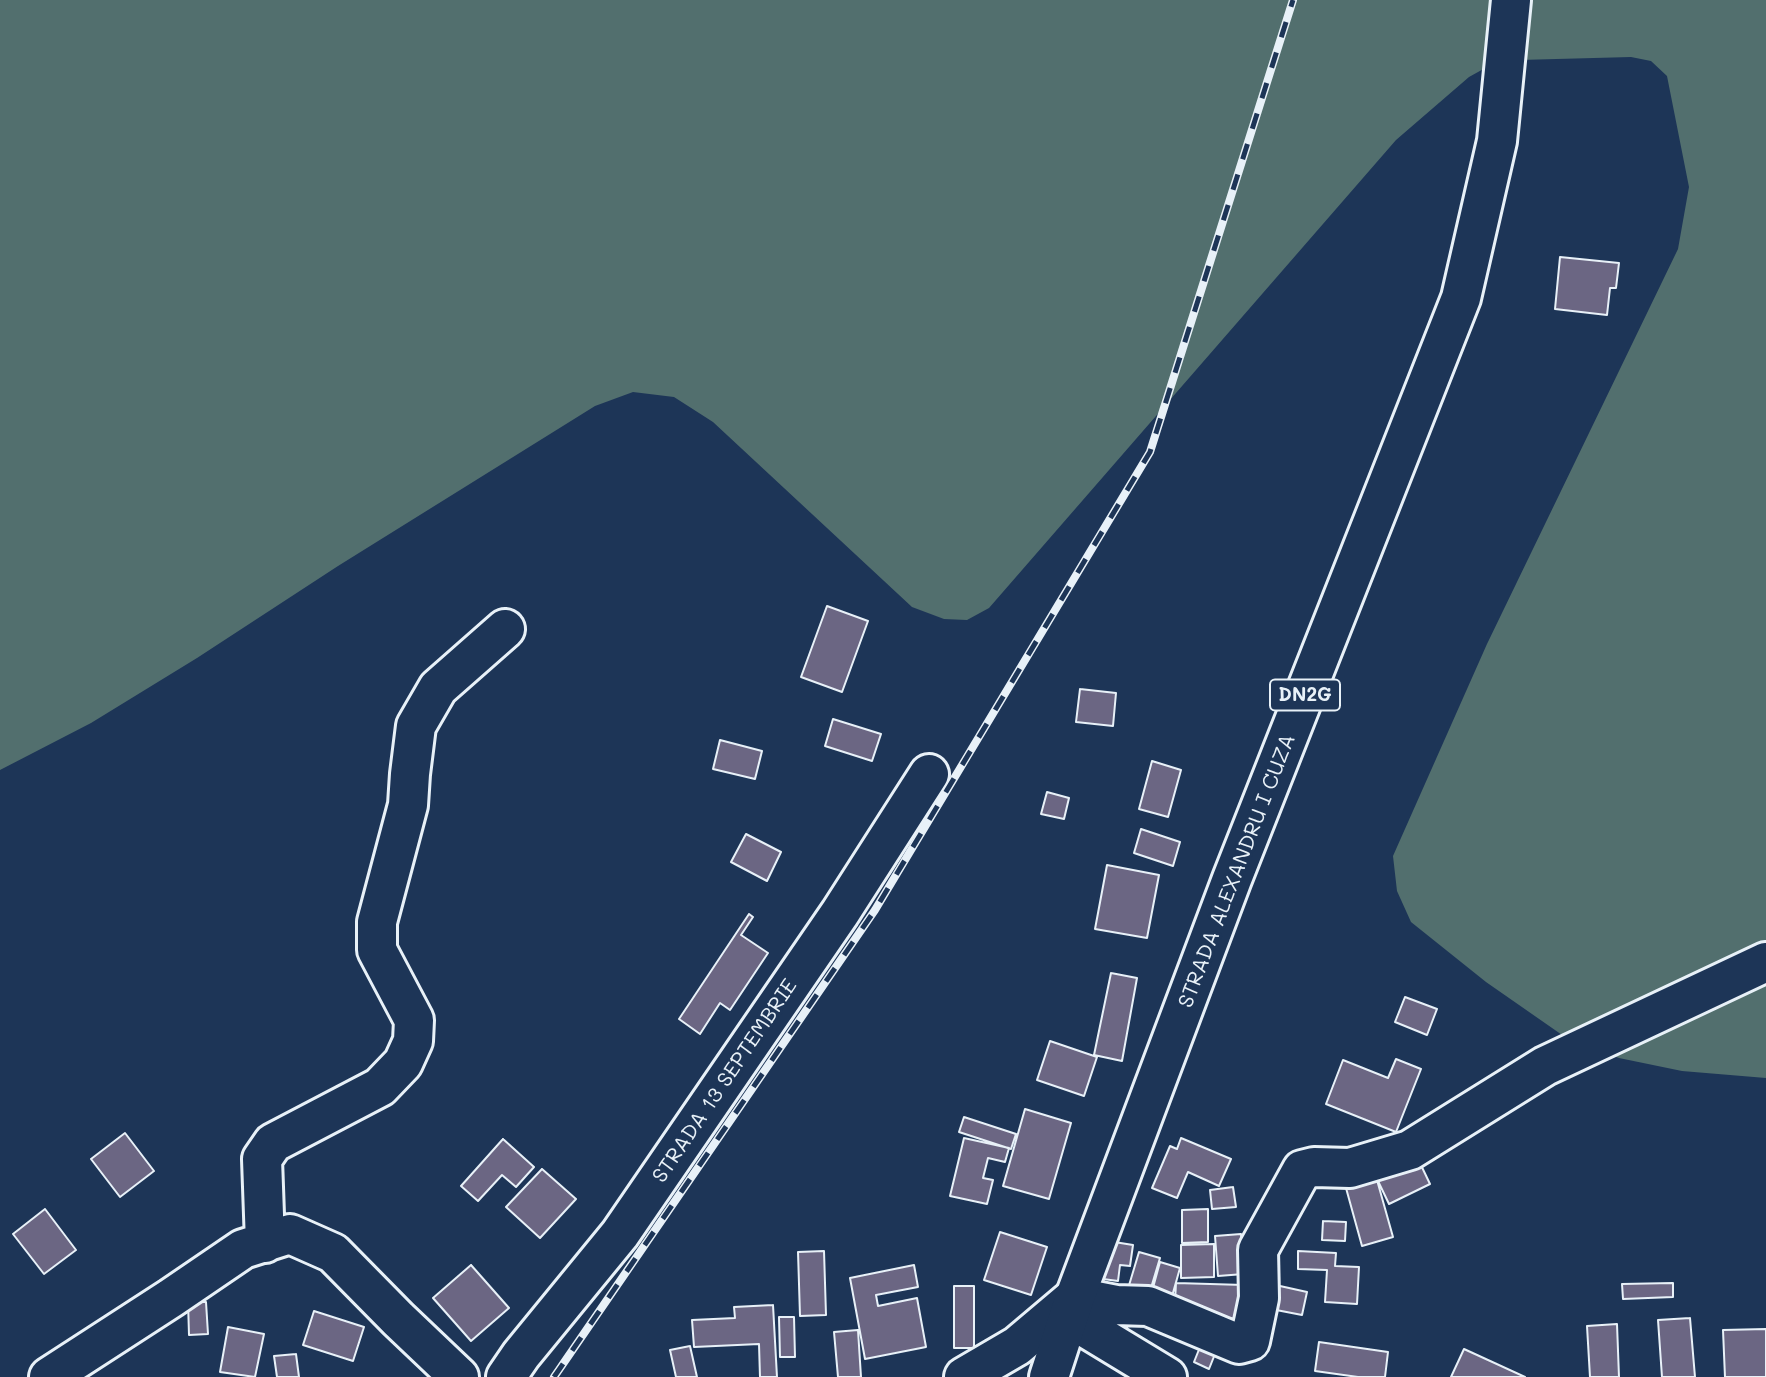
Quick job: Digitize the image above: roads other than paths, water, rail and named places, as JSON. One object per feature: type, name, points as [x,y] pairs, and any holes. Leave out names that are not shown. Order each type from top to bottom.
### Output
[{"type":"street","name":"STRADA ALEXANDRU I CUZA","points":[[1049,1377],[1072,1307],[1232,879],[1461,298],[1497,141],[1511,0]]},
{"type":"street","points":[[265,1242],[262,1159],[273,1143],[380,1087],[403,1063],[413,1041],[414,1020],[377,950],[377,922],[408,805],[416,726],[438,688],[505,629]]},
{"type":"street","name":"STRADA 13 SEPTEMBRIE","points":[[506,1377],[620,1234],[840,913],[929,774]]},
{"type":"street","points":[[964,1377],[1017,1346],[1072,1307],[1148,1306],[1239,1344],[1250,1340],[1259,1298],[1258,1250],[1301,1170],[1314,1167],[1350,1168],[1410,1150],[1545,1066],[1766,962]]},
{"type":"street","points":[[49,1377],[243,1249],[290,1234],[333,1253],[459,1377]]},
{"type":"street","points":[[1072,1307],[1167,1377]]},
{"type":"railway","points":[[554,1377],[875,910],[1150,452],[1293,0]]}]
